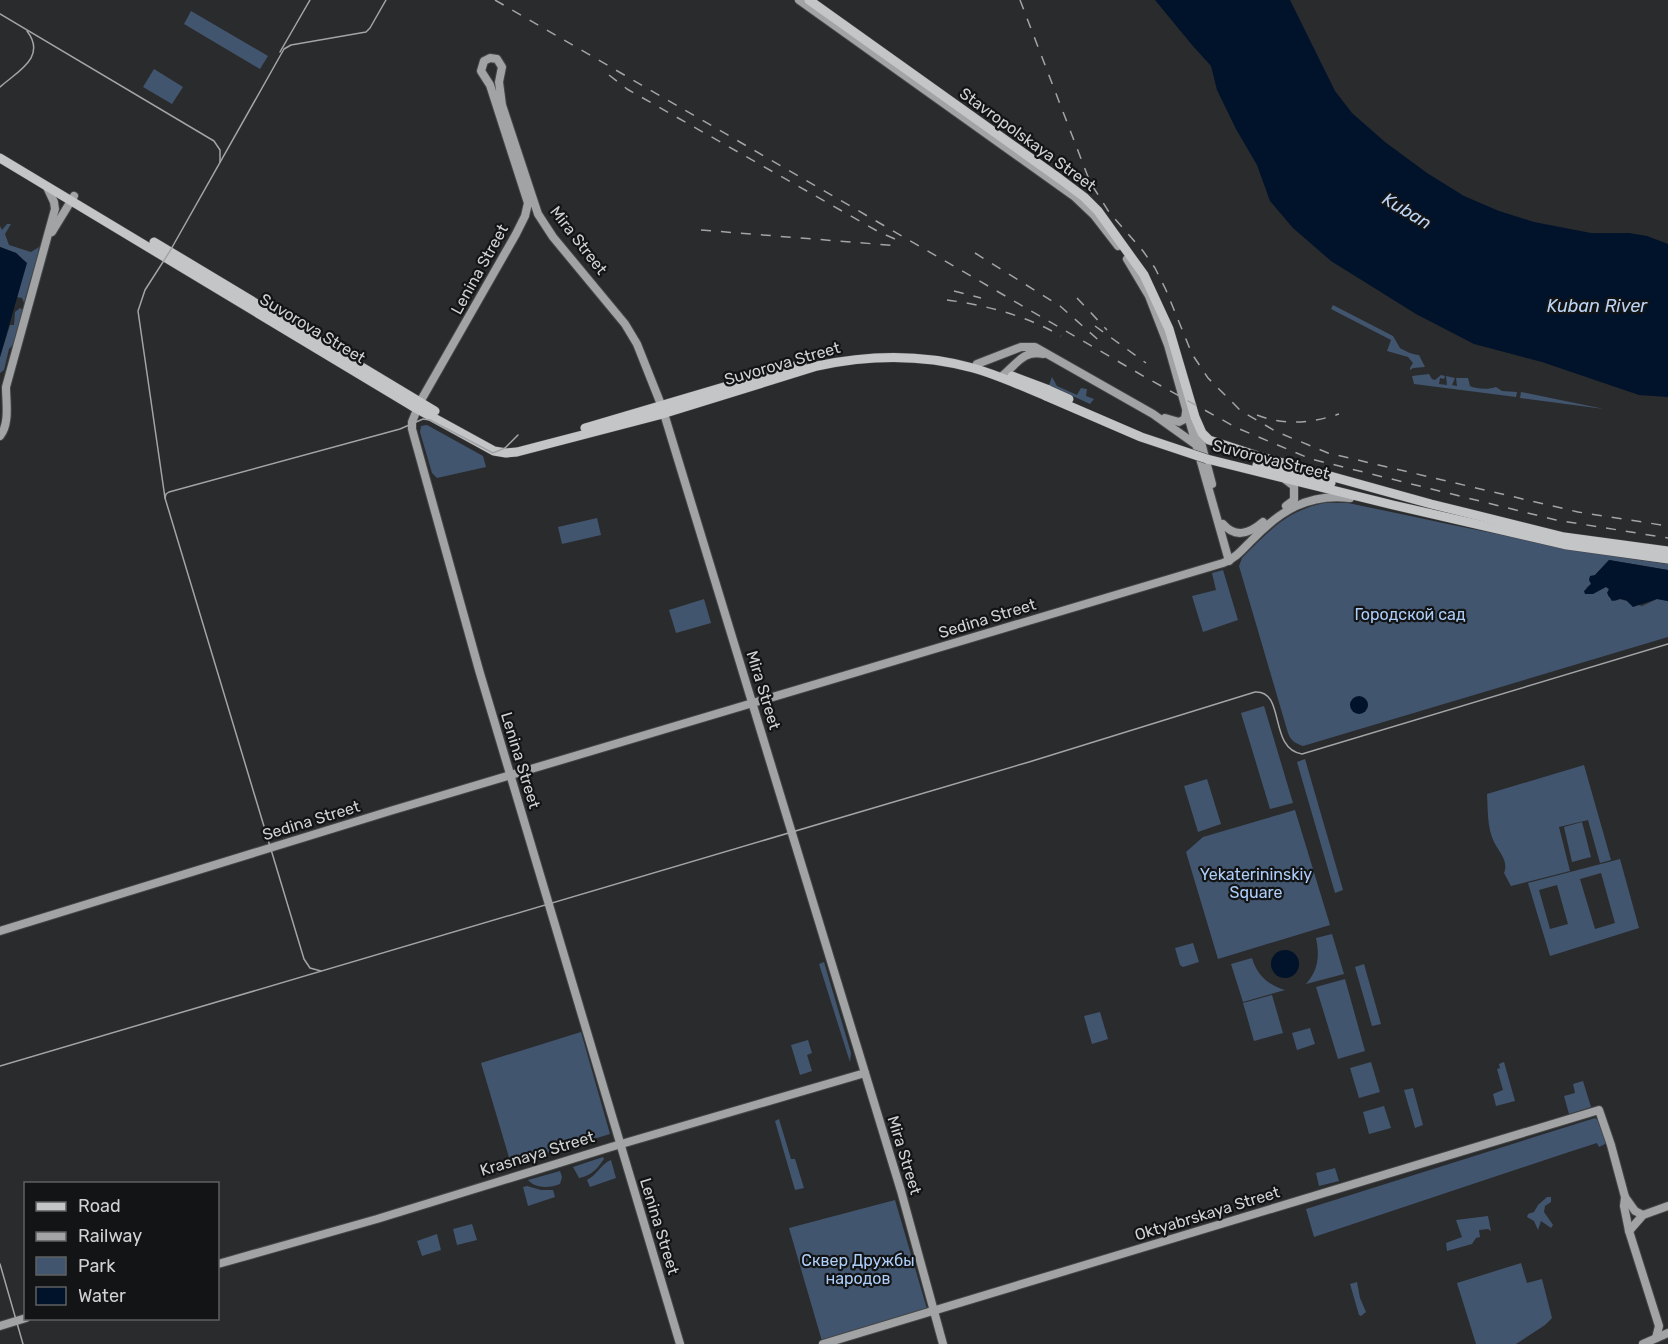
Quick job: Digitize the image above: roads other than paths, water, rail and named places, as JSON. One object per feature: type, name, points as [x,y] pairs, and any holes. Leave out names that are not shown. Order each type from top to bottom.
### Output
[{"type":"main road","name":"Stavropolskaya Street","points":[[799,0],[1085,206],[1130,262],[1149,296],[1168,345],[1202,471],[1231,560]]},
{"type":"main road","name":"Stavropolskaya Street","points":[[809,0],[1078,192],[1091,203],[1134,258],[1155,295],[1174,343],[1231,560]]},
{"type":"main road","points":[[490,58],[500,61],[501,74],[494,79],[485,77],[481,67],[484,61],[490,58]]},
{"type":"main road","name":"Mira Street","points":[[501,74],[499,82],[502,105],[542,222],[625,324],[637,345],[663,410],[864,1071],[943,1344]]},
{"type":"main road","name":"Mira Street","points":[[485,77],[490,85],[528,203]]},
{"type":"main road","name":"Suvorova Street","points":[[0,158],[419,405],[490,443],[506,447],[663,410],[848,359],[922,359],[970,367],[1022,380],[1047,393]]},
{"type":"main road","points":[[0,436],[6,415],[6,387],[55,209],[47,187]]},
{"type":"main road","points":[[45,242],[72,199]]},
{"type":"main road","name":"Lenina Street","points":[[528,203],[525,216],[516,234],[419,405],[412,429],[510,776],[680,1344]]},
{"type":"main road","name":"Suvorova Street","points":[[663,410],[815,360],[840,355],[878,352],[921,353],[977,364],[1155,442],[1207,459],[1431,504]]},
{"type":"main road","points":[[1003,375],[1026,352]]},
{"type":"main road","points":[[1022,380],[1019,370],[1026,352]]},
{"type":"main road","points":[[977,364],[1026,352],[1055,358],[1153,414],[1195,445]]},
{"type":"main road","points":[[1153,414],[1179,422],[1186,417],[1186,405]]},
{"type":"main road","name":"Suvorova Street","points":[[1195,417],[1205,437],[1214,443],[1431,504],[1564,537],[1668,551]]},
{"type":"main road","points":[[1223,524],[1231,532],[1247,533],[1291,503],[1296,498],[1294,486],[1275,474]]},
{"type":"main road","name":"Suvorova Street","points":[[1275,474],[1375,501],[1567,545],[1668,559]]},
{"type":"main road","points":[[1231,560],[1273,519],[1289,508],[1314,500],[1338,496],[1375,501]]},
{"type":"main road","name":"Sedina Street","points":[[0,931],[1231,560]]},
{"type":"main road","name":"Krasnaya Street","points":[[219,1259],[864,1071]]},
{"type":"main road","name":"Oktyabrskaya Street","points":[[823,1344],[1599,1110],[1625,1197]]},
{"type":"main road","name":"Krasnaya Street","points":[[219,1264],[377,1219],[619,1142]]},
{"type":"main road","points":[[1625,1197],[1635,1210],[1643,1215]]},
{"type":"main road","points":[[1625,1197],[1624,1206],[1629,1231],[1659,1326],[1656,1338]]},
{"type":"main road","points":[[1629,1231],[1643,1215],[1668,1206]]},
{"type":"main road","points":[[0,1321],[24,1314]]},
{"type":"main road","points":[[0,1326],[24,1319]]},
{"type":"main road","points":[[1643,1344],[1668,1333]]},
{"type":"water","name":"Kuban River","points":[[1155,0],[1290,0],[1335,91],[1352,113],[1385,142],[1427,173],[1464,196],[1499,211],[1534,222],[1591,233],[1629,233],[1647,236],[1668,244],[1668,397],[1639,395],[1542,362],[1474,344],[1416,314],[1331,261],[1293,228],[1270,201],[1257,165],[1217,90],[1211,66]]},
{"type":"water","points":[[0,247],[16,253],[27,263],[0,357]]},
{"type":"water","points":[[1609,560],[1668,570],[1668,601],[1657,599],[1633,607],[1626,600],[1612,601],[1607,593],[1609,589],[1606,587],[1593,594],[1585,594],[1584,591],[1591,584],[1590,576],[1595,575]]},
{"type":"water","points":[[1359,696],[1365,699],[1368,705],[1365,711],[1359,714],[1353,711],[1350,705],[1353,699]]},
{"type":"water","points":[[1285,950],[1295,954],[1299,964],[1295,974],[1285,978],[1275,974],[1271,964],[1275,954]]},
{"type":"tram line","points":[[280,52],[310,0]]},
{"type":"tram line","points":[[321,971],[310,968],[304,959],[165,498],[138,311],[145,290],[170,251],[284,49],[291,45],[366,32],[386,0]]},
{"type":"tram line","points":[[0,14],[214,141],[220,150],[220,162]]},
{"type":"tram line","points":[[0,87],[22,69],[32,56],[34,48],[27,31]]},
{"type":"tram line","points":[[165,498],[169,492],[400,429],[423,419],[430,420],[493,453],[505,448],[518,435]]},
{"type":"tram line","points":[[0,1066],[1029,762],[1255,692],[1265,694],[1271,700],[1285,742],[1291,750],[1302,754],[1668,644]]},
{"type":"tram line","points":[[0,1264],[23,1344]]},
{"type":"railway","points":[[495,0],[1237,428],[1311,459],[1556,520],[1668,538]]},
{"type":"railway","points":[[1020,0],[1090,182],[1109,212],[1155,268],[1192,354],[1208,378],[1241,411],[1277,432],[1328,453],[1578,512],[1668,526]]},
{"type":"railway","points":[[609,75],[627,89],[895,239]]},
{"type":"railway","points":[[701,230],[900,246]]},
{"type":"railway","points":[[975,253],[1060,306],[1104,345]]},
{"type":"railway","points":[[954,291],[981,298]]},
{"type":"railway","points":[[1077,298],[1107,330]]},
{"type":"railway","points":[[947,300],[1006,312],[1061,336]]},
{"type":"railway","points":[[1095,326],[1146,363]]},
{"type":"railway","points":[[1257,415],[1277,421],[1298,422],[1339,414]]},
{"type":"water label","name":"Kuban","points":[[1407,211]]},
{"type":"park label","name":"Городской сад","points":[[1410,614]]},
{"type":"park label","name":"Yekaterininskiy Square","points":[[1256,883]]},
{"type":"park label","name":"Сквер Дружбы народов","points":[[858,1269]]}]
